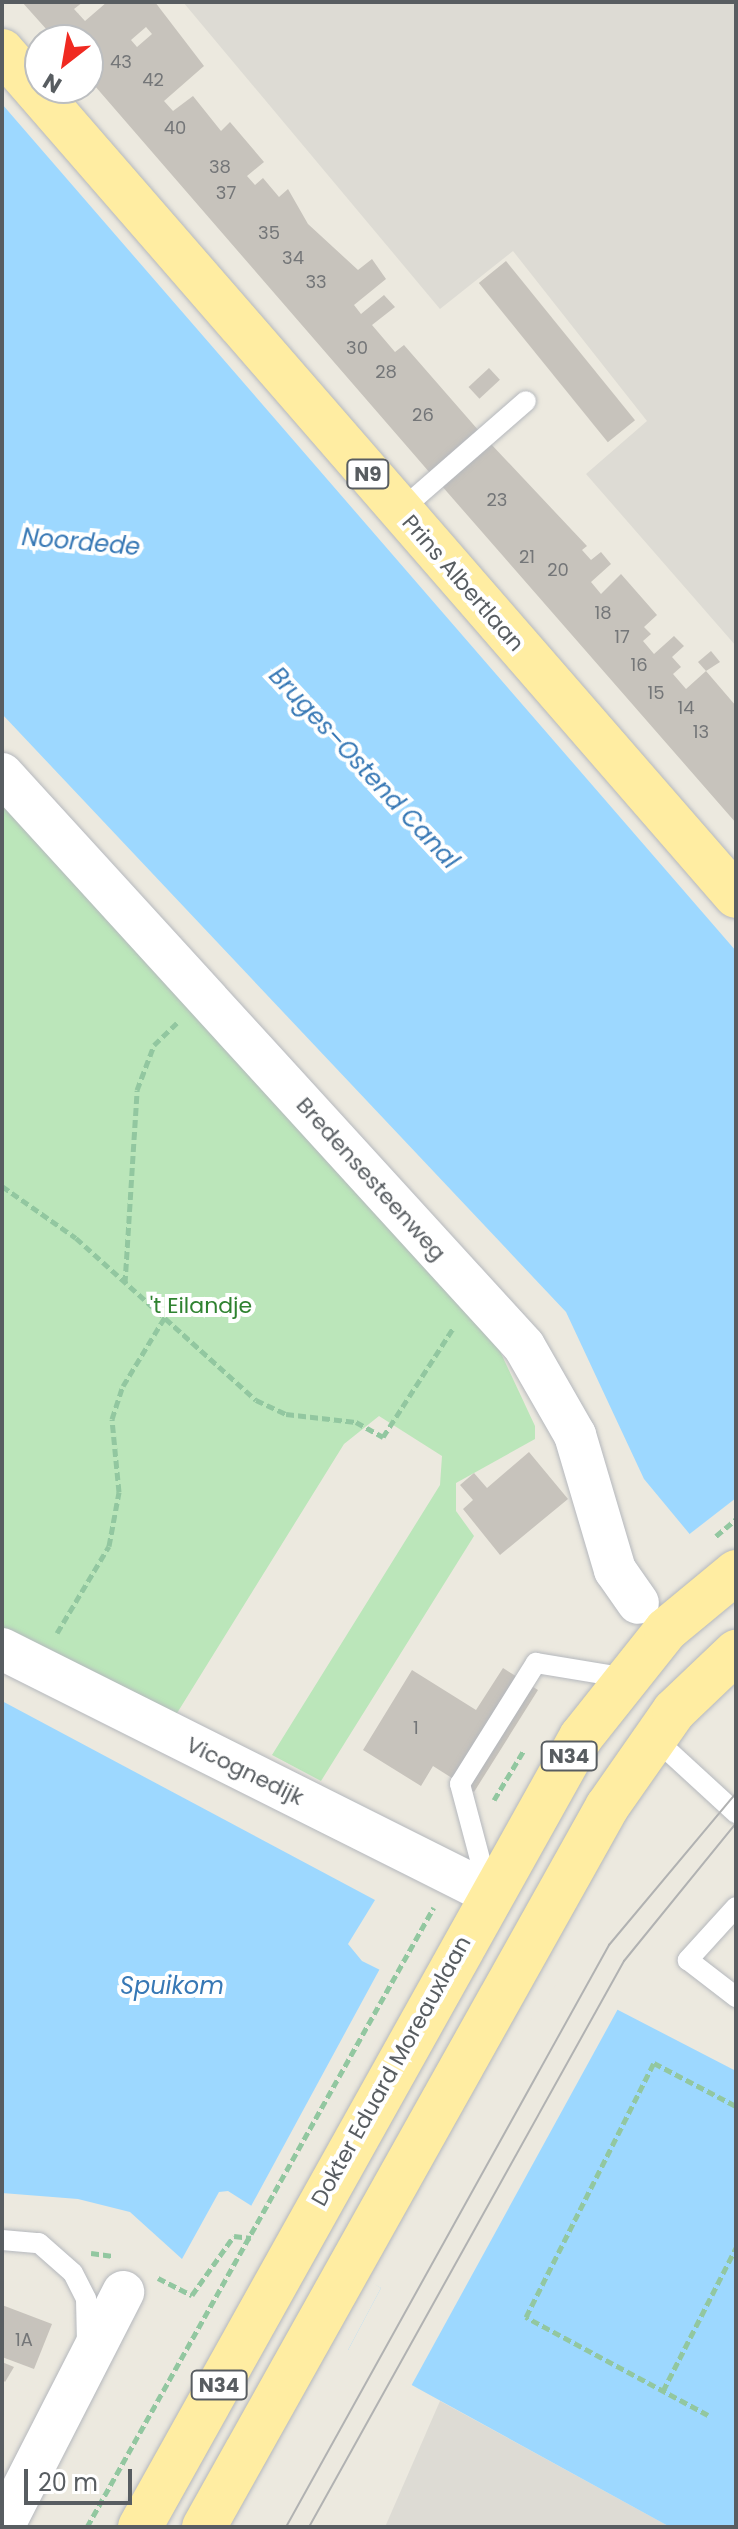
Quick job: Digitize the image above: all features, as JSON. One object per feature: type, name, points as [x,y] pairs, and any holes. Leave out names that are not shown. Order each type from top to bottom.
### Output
[{"type":"main road","name":"Prins Albertlaan","points":[[2,51],[736,896]]},
{"type":"main road","name":"N34","points":[[652,1617],[729,1578]]},
{"type":"main road","name":"Dokter Eduard Moreauxlaan","points":[[140,2527],[297,2242],[418,1977],[471,1883],[627,1678],[652,1617]]},
{"type":"main road","name":"N34","points":[[204,2527],[489,2016],[653,1737],[702,1682],[736,1652]]},
{"type":"street","name":"Bredensesteenweg","points":[[2,774],[524,1346],[575,1435],[615,1570],[652,1617]]},
{"type":"street","name":"Vicognedijk","points":[[18,1658],[471,1883]]},
{"type":"street","points":[[3,2527],[83,2371],[137,2283]]},
{"type":"lane","points":[[400,511],[526,401]]},
{"type":"lane","points":[[471,1883],[460,1784],[536,1663],[627,1678]]},
{"type":"lane","points":[[653,1737],[736,1813]]},
{"type":"lane","points":[[736,1907],[688,1960],[736,1997]]},
{"type":"lane","points":[[2,2240],[39,2243],[73,2273],[89,2326],[83,2371]]},
{"type":"path","points":[[125,1284],[137,1090],[154,1045],[205,995]]},
{"type":"path","points":[[2,1186],[45,1212],[256,1400],[286,1414],[356,1422],[383,1437],[479,1299]]},
{"type":"path","points":[[18,1658],[109,1546],[119,1492],[114,1411],[165,1317]]},
{"type":"path","points":[[87,2527],[260,2221],[418,1977],[471,1883]]},
{"type":"path","points":[[708,2415],[526,2317],[654,2063],[736,2106]]},
{"type":"path","points":[[137,2283],[192,2295],[234,2236],[251,2238]]},
{"type":"path","points":[[663,2391],[736,2248]]},
{"type":"shaded area","points":[[183,2],[736,2],[736,646],[586,474],[647,421],[513,251],[440,309]]},
{"type":"shaded area","points":[[440,2401],[670,2527],[385,2527]]},
{"type":"green space","name":"'t Eilandje","points":[[2,795],[491,1332],[535,1426],[535,1439],[456,1483],[456,1511],[474,1536],[321,1781],[272,1755],[440,1485],[442,1456],[379,1416],[344,1444],[174,1718],[2,1631]]},
{"type":"water","points":[[2,104],[736,951],[736,1590],[644,1479],[566,1312],[2,714]]},
{"type":"water","name":"Spuikom","points":[[2,1701],[375,1900],[348,1944],[362,1961],[521,2040],[562,1981],[736,2071],[736,2527],[670,2527],[348,2350],[381,2288],[228,2191],[219,2192],[182,2259],[130,2212],[78,2199],[2,2193]]},
{"type":"pier","points":[[736,1498],[736,1594],[687,1536]]},
{"type":"pier","points":[[383,1963],[520,2035],[561,1978],[619,2007],[410,2388],[346,2354],[381,2288],[257,2219],[250,2208]]},
{"type":"building","points":[[22,2],[83,2],[74,9],[85,21],[107,2],[155,2],[204,66],[164,101],[173,111],[193,96],[221,131],[230,122],[264,162],[247,176],[255,185],[263,178],[279,197],[288,189],[308,224],[358,270],[372,259],[386,279],[354,305],[361,314],[384,295],[395,307],[372,325],[395,352],[404,345],[479,431],[430,473],[104,96],[104,24],[42,24]],"holes":[[[146,27],[152,34],[137,47],[131,40]]]},
{"type":"building","points":[[506,261],[635,420],[608,442],[479,283]]},
{"type":"building","points":[[489,368],[500,380],[479,399],[469,387]]},
{"type":"building","points":[[490,443],[587,546],[582,550],[591,560],[601,552],[611,564],[591,582],[601,594],[621,574],[657,615],[644,627],[651,634],[643,641],[654,654],[674,636],[684,646],[672,657],[681,667],[673,674],[686,689],[706,671],[736,706],[736,823],[441,485]]},
{"type":"building","points":[[711,651],[720,662],[706,671],[698,662]]},
{"type":"building","points":[[529,1452],[568,1499],[500,1555],[463,1509],[473,1500],[460,1485],[474,1473],[487,1488]]},
{"type":"building","points":[[503,1668],[538,1690],[474,1792],[433,1766],[421,1786],[363,1750],[412,1670],[476,1710]]},
{"type":"building","points":[[2,2305],[52,2324],[34,2369],[2,2357]]},
{"type":"building","points":[[2,2362],[14,2367],[5,2382],[2,2379]]},
{"type":"tram line","points":[[286,2527],[609,1945],[736,1793]]},
{"type":"tram line","points":[[309,2527],[624,1961],[736,1823]]},
{"type":"water label","name":"Noordede","points":[[81,542]]},
{"type":"water label","name":"Bruges–Ostend Canal","points":[[364,768]]}]
